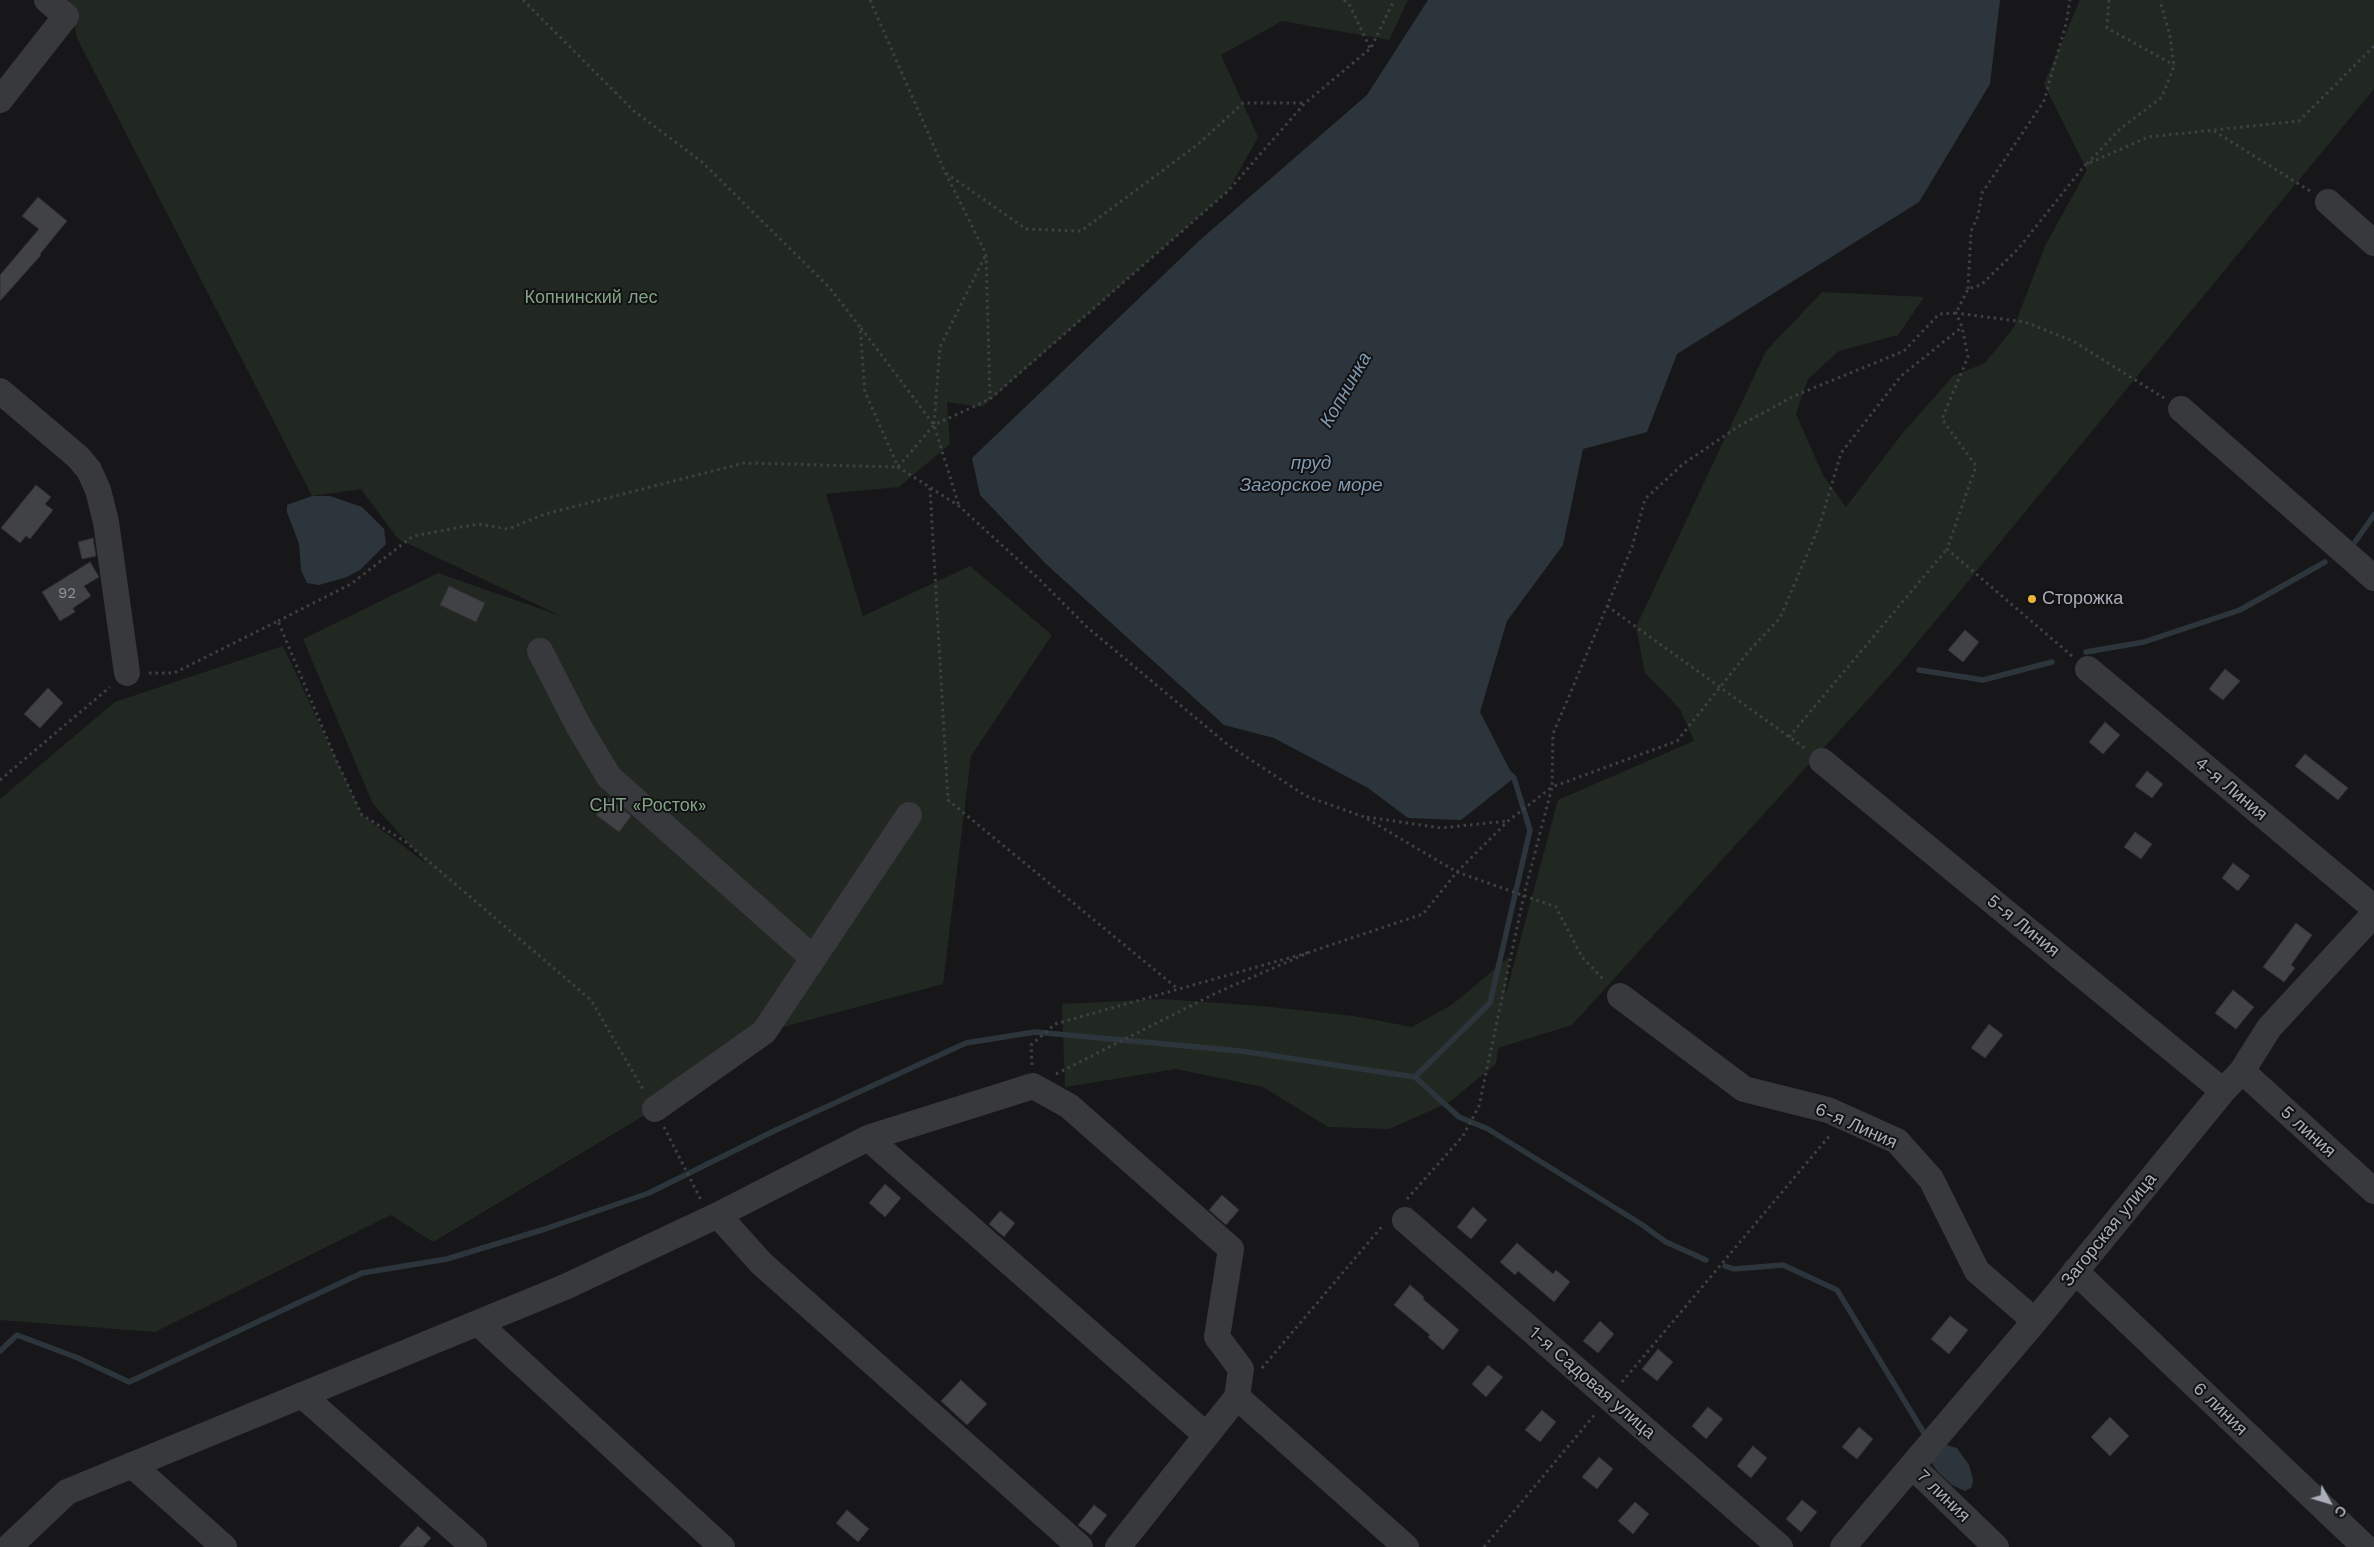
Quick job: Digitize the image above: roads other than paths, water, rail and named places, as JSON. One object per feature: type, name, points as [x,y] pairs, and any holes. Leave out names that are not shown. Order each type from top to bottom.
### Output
[{"type":"street","points":[[0,100],[66,16],[47,0]]},
{"type":"street","points":[[2328,202],[2374,243]]},
{"type":"street","points":[[0,391],[78,457],[89,470],[98,490],[106,522],[127,673]]},
{"type":"street","points":[[2181,409],[2374,578]]},
{"type":"street","points":[[540,651],[579,727],[609,777],[813,958]]},
{"type":"street","name":"4-я Линия","points":[[2088,669],[2374,908]]},
{"type":"street","name":"5-я Линия","points":[[1822,761],[2223,1091]]},
{"type":"street","points":[[655,1109],[764,1032],[909,815]]},
{"type":"street","name":"Загорская улица","points":[[1843,1547],[2035,1321],[2223,1091],[2242,1072],[2269,1028],[2374,914]]},
{"type":"street","name":"6-я Линия","points":[[1620,996],[1744,1089],[1828,1110],[1897,1141],[1931,1179],[1977,1271],[2035,1321]]},
{"type":"street","name":"5 линия","points":[[2242,1072],[2374,1191]]},
{"type":"street","points":[[8,1547],[67,1492],[565,1287],[718,1215],[868,1138],[1033,1086],[1069,1106],[1231,1249],[1217,1337],[1241,1369],[1238,1397],[1118,1547]]},
{"type":"street","points":[[868,1138],[1206,1435]]},
{"type":"street","name":"1-я Садовая улица","points":[[1399,1214],[1780,1547]]},
{"type":"street","points":[[718,1215],[761,1263],[1080,1547]]},
{"type":"street","name":"6 линия","points":[[2075,1271],[2365,1547]]},
{"type":"street","points":[[478,1323],[722,1547]]},
{"type":"street","points":[[302,1395],[474,1547]]},
{"type":"street","points":[[1238,1397],[1406,1547]]},
{"type":"street","points":[[132,1465],[224,1547]]},
{"type":"street","name":"7 линия","points":[[1912,1466],[1996,1547]]},
{"type":"water","name":"пруд Загорское море","points":[[1428,0],[2000,0],[1990,84],[1919,202],[1677,354],[1647,432],[1583,449],[1563,545],[1507,621],[1480,712],[1514,778],[1461,820],[1408,818],[1368,788],[1274,738],[1224,725],[1046,564],[980,495],[972,458],[1200,240],[1367,95]]},
{"type":"water","points":[[312,496],[330,496],[362,507],[384,529],[386,544],[360,570],[347,577],[319,585],[307,583],[301,570],[299,544],[287,512],[287,505]]},
{"type":"water","points":[[1946,1445],[1957,1448],[1969,1465],[1973,1479],[1972,1487],[1965,1491],[1952,1485],[1937,1471],[1930,1460]]},
{"type":"waterway","points":[[2355,542],[2374,515]]},
{"type":"waterway","points":[[2086,652],[2144,642],[2240,610],[2325,562]]},
{"type":"waterway","points":[[1919,670],[1983,680],[2052,662]]},
{"type":"waterway","points":[[0,1351],[17,1335],[78,1358],[129,1382],[362,1273],[447,1259],[545,1229],[649,1193],[778,1129],[966,1043],[1035,1032],[1241,1051],[1415,1077],[1490,1003],[1530,830],[1514,778],[1510,774]]},
{"type":"waterway","points":[[1415,1077],[1459,1117],[1488,1129],[1641,1224],[1666,1242],[1706,1260]]},
{"type":"waterway","points":[[1725,1266],[1734,1269],[1783,1265],[1837,1290],[1927,1438]]},
{"type":"place","name":"Сторожка","points":[[2032,599]]},
{"type":"park label","name":"Копнинский лес","points":[[591,298]]},
{"type":"park label","name":"СНТ «Росток»","points":[[648,806]]},
{"type":"water label","name":"Копнинка","points":[[1346,390]]}]
